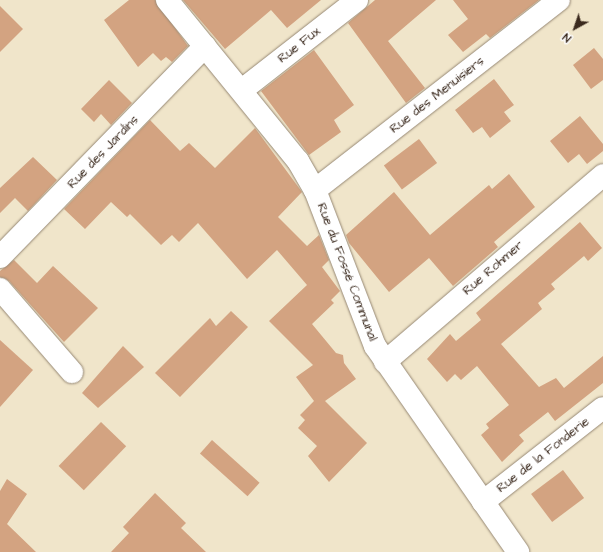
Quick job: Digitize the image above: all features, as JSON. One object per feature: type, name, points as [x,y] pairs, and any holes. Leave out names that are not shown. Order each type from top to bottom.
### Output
[{"type":"street","name":"Rue du Fossé Communal","points":[[167,0],[242,90],[298,161],[315,190],[385,362],[518,552]]},
{"type":"street","name":"Rue Fux","points":[[242,90],[357,0]]},
{"type":"street","name":"Rue des Menuisiers","points":[[315,190],[559,0]]},
{"type":"street","name":"Rue des Jardins","points":[[0,257],[205,46]]},
{"type":"street","name":"Rue Rohmer","points":[[385,362],[603,175]]},
{"type":"street","points":[[0,290],[72,372]]},
{"type":"street","name":"Rue de la Fonderie","points":[[483,502],[603,408]]},
{"type":"building","points":[[129,0],[155,0],[188,46],[172,62],[166,57],[161,61],[153,53],[138,67],[104,20]]},
{"type":"building","points":[[183,0],[321,0],[287,28],[271,10],[225,49]]},
{"type":"building","points":[[375,0],[436,0],[388,41],[425,88],[406,103],[348,23]]},
{"type":"building","points":[[453,0],[539,0],[490,38],[486,34],[463,52],[448,35],[468,19]]},
{"type":"building","points":[[0,6],[23,29],[0,52]]},
{"type":"building","points":[[594,48],[603,59],[603,80],[591,89],[573,65]]},
{"type":"building","points":[[314,50],[354,105],[334,120],[341,132],[309,155],[261,91]]},
{"type":"building","points":[[494,79],[514,105],[504,112],[511,121],[490,138],[482,127],[473,133],[455,110]]},
{"type":"building","points":[[109,80],[132,103],[111,125],[101,114],[94,122],[81,109]]},
{"type":"building","points":[[580,116],[603,144],[603,151],[587,164],[579,154],[568,163],[550,141]]},
{"type":"building","points":[[150,120],[180,151],[189,143],[215,168],[255,128],[302,192],[278,217],[307,246],[319,235],[329,260],[322,267],[340,291],[331,300],[334,303],[312,324],[336,353],[343,355],[344,363],[356,379],[325,401],[367,443],[329,482],[308,456],[317,446],[298,428],[305,420],[300,415],[314,401],[296,377],[313,365],[269,321],[307,285],[277,250],[247,279],[198,223],[179,242],[172,235],[161,245],[130,214],[127,217],[111,202],[85,229],[64,209]]},
{"type":"building","points":[[419,139],[437,163],[402,189],[384,165]]},
{"type":"building","points":[[33,157],[57,180],[28,211],[15,198],[0,213],[0,188]]},
{"type":"building","points":[[509,174],[535,207],[494,242],[498,247],[453,286],[429,258],[389,292],[349,243],[346,235],[394,192],[430,235],[489,185],[492,189]]},
{"type":"building","points":[[580,222],[602,248],[588,261],[584,256],[551,284],[555,289],[538,303],[542,309],[501,344],[539,387],[556,378],[564,388],[603,356],[603,383],[555,421],[548,412],[519,435],[524,441],[502,462],[481,435],[489,428],[486,424],[509,405],[477,366],[461,380],[455,374],[447,382],[427,359],[450,334],[456,341],[481,320],[476,313]]},
{"type":"building","points":[[14,260],[37,283],[53,266],[98,308],[64,342],[9,281],[0,277],[0,271]]},
{"type":"building","points":[[231,311],[248,327],[180,397],[155,373],[210,318],[216,326]]},
{"type":"building","points":[[0,340],[33,370],[0,407]]},
{"type":"building","points":[[123,346],[144,367],[98,408],[82,393]]},
{"type":"building","points":[[101,422],[126,446],[84,490],[59,466]]},
{"type":"building","points":[[212,440],[260,483],[248,496],[200,453]]},
{"type":"building","points":[[563,470],[584,498],[552,522],[531,494]]},
{"type":"building","points":[[7,479],[27,494],[7,524],[36,552],[0,552],[0,491]]},
{"type":"building","points":[[155,493],[186,523],[181,528],[206,552],[111,552],[129,533],[123,527]]}]
